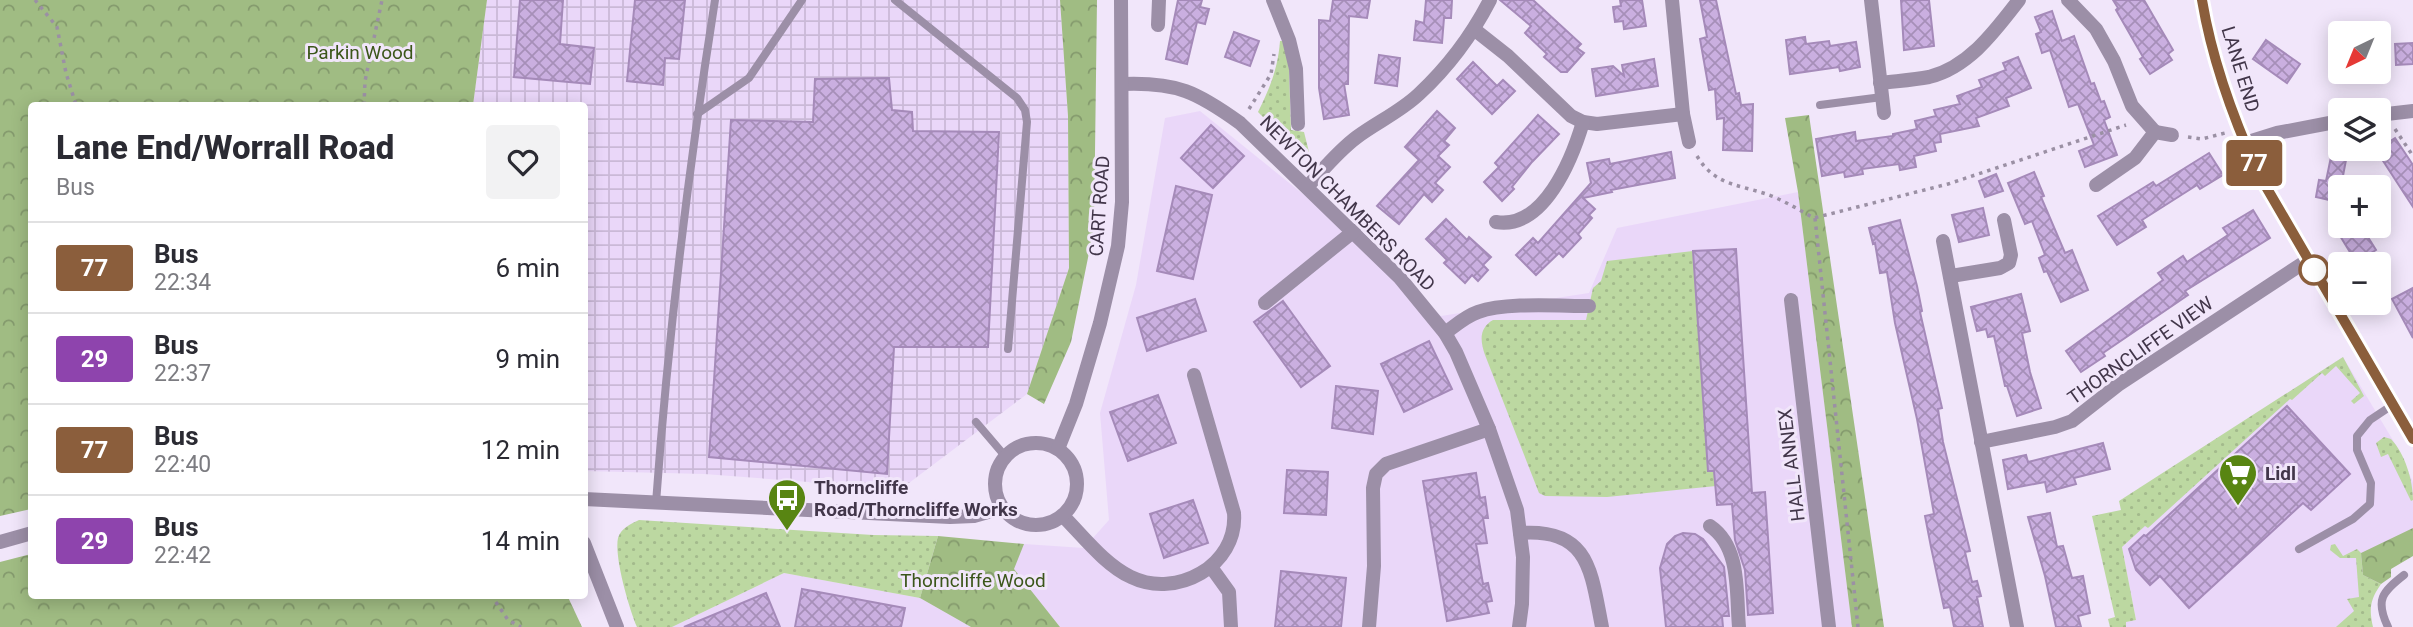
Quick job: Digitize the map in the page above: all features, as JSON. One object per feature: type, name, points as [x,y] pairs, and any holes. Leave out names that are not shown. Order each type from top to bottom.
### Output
[{"type":"street","name":"CART ROAD","points":[[1058,449],[1076,404],[1100,323],[1118,246],[1122,202],[1121,0]]},
{"type":"street","points":[[1158,25],[1159,0]]},
{"type":"street","points":[[1273,0],[1289,40],[1296,69],[1298,124]]},
{"type":"street","points":[[1307,187],[1356,138],[1386,120],[1418,95],[1449,63],[1475,30],[1490,0]]},
{"type":"street","points":[[1672,0],[1683,114],[1689,142]]},
{"type":"street","points":[[1871,0],[1884,113]]},
{"type":"street","points":[[1881,90],[1929,77],[1966,59],[1994,32],[2019,0]]},
{"type":"street","points":[[2068,0],[2096,29],[2114,61],[2132,106],[2142,119],[2155,132],[2172,135]]},
{"type":"street","name":"LANE END","points":[[2202,0],[2219,70],[2258,173],[2413,439]]},
{"type":"street","points":[[1475,30],[1508,56],[1571,116],[1583,122],[1597,124],[1683,114]]},
{"type":"street","name":"NEWTON CHAMBERS ROAD","points":[[1123,84],[1149,83],[1182,88],[1210,101],[1240,122],[1354,231],[1419,298],[1446,333],[1489,429],[1517,510],[1523,581],[1518,627]]},
{"type":"street","points":[[2391,113],[2413,111]]},
{"type":"street","points":[[1496,222],[1517,222],[1553,190],[1573,155],[1583,122]]},
{"type":"street","points":[[2242,136],[2277,133],[2328,123]]},
{"type":"street","points":[[2096,185],[2135,158],[2155,132]]},
{"type":"street","points":[[1951,276],[2000,268],[2009,263],[2011,255],[2004,220]]},
{"type":"street","points":[[1265,303],[1354,231]]},
{"type":"street","points":[[1943,241],[2017,627]]},
{"type":"street","name":"THORNCLIFFE VIEW","points":[[1981,442],[2056,427],[2072,421],[2118,385],[2308,260]]},
{"type":"street","name":"HALL ANNEX","points":[[1791,300],[1829,627]]},
{"type":"street","points":[[1446,333],[1461,321],[1485,310],[1501,307],[1589,306]]},
{"type":"street","points":[[1063,516],[1122,572],[1141,581],[1181,581],[1211,567],[1224,553],[1233,536],[1234,513],[1194,375]]},
{"type":"street","points":[[1369,627],[1374,566],[1373,488],[1376,474],[1386,464],[1489,429]]},
{"type":"street","points":[[1031,443],[1048,444],[1071,461],[1077,477],[1077,489],[1074,502],[1063,516],[1044,525],[1033,526],[1021,523],[1002,508],[995,493],[995,480],[997,469],[1006,456],[1016,448],[1031,443]]},
{"type":"street","points":[[588,499],[950,517],[974,516],[1002,508]]},
{"type":"street","points":[[1710,526],[1723,536],[1731,551],[1739,627]]},
{"type":"street","points":[[1520,533],[1549,533],[1560,536],[1579,550],[1593,582],[1602,627]]},
{"type":"street","points":[[0,542],[28,534]]},
{"type":"street","points":[[588,553],[617,627]]},
{"type":"street","points":[[1211,567],[1230,598],[1231,627]]},
{"type":"lane","points":[[656,503],[697,114],[715,0]]},
{"type":"lane","points":[[697,114],[749,78],[802,0]]},
{"type":"lane","points":[[895,0],[1017,97],[1025,110],[1027,122],[1008,349]]},
{"type":"lane","points":[[1820,105],[1881,90]]},
{"type":"lane","points":[[2299,549],[2353,519],[2370,504],[2371,483],[2357,450],[2357,436],[2370,420],[2394,404]]},
{"type":"lane","points":[[975,422],[1006,456]]},
{"type":"lane","points":[[2388,627],[2381,609],[2381,599],[2388,588],[2404,575]]},
{"type":"path","points":[[35,0],[57,27],[75,102]]},
{"type":"path","points":[[364,102],[365,81],[382,0]]},
{"type":"path","points":[[1240,122],[1271,74],[1274,52]]},
{"type":"path","points":[[1689,142],[1708,172],[1720,181],[1774,197],[1814,218],[1948,184],[2142,119]]},
{"type":"path","points":[[2391,126],[2413,156]]},
{"type":"path","points":[[2202,139],[2242,136]]},
{"type":"path","points":[[1814,218],[1858,627]]},
{"type":"path","points":[[494,599],[508,620],[521,627]]},
{"type":"shaded area","points":[[487,0],[1060,0],[1068,116],[1069,268],[1027,394],[901,489],[704,474],[588,471],[588,102],[473,102]]},
{"type":"shaded area","points":[[1200,111],[1329,215],[1441,316],[1589,293],[1617,228],[1798,192],[1852,627],[1060,627],[1013,569],[1024,544],[1084,548],[1109,520],[1100,413],[1136,285],[1165,118]]},
{"type":"shaded area","points":[[2343,357],[2397,447],[2413,482],[2413,528],[2366,605],[2342,627],[2126,627],[2125,622],[2136,620],[2122,547],[2284,395]]},
{"type":"shaded area","points":[[784,573],[920,598],[971,627],[672,627]]},
{"type":"green space","name":"Parkin Wood","points":[[0,0],[487,0],[473,102],[28,102],[28,510],[0,516]]},
{"type":"green space","points":[[1060,0],[1097,0],[1094,228],[1071,342],[1044,404],[1027,394],[1069,268],[1068,116]]},
{"type":"green space","points":[[1280,41],[1285,41],[1289,69],[1291,130],[1304,132],[1309,152],[1291,145],[1258,112],[1273,78]]},
{"type":"green space","points":[[1809,115],[1884,627],[1852,627],[1798,192],[1785,118]]},
{"type":"green space","points":[[1693,251],[1708,470],[1714,471],[1716,486],[1607,497],[1545,496],[1539,493],[1485,355],[1482,340],[1485,327],[1493,320],[1586,320],[1593,288],[1601,281],[1607,261]]},
{"type":"green space","points":[[2343,357],[2364,396],[2354,404],[2351,401],[2360,393],[2336,366],[2325,376],[2322,373],[2148,528],[2145,526],[2122,547],[2136,620],[2126,622],[2126,627],[2110,627],[2108,619],[2115,617],[2092,516],[2121,510],[2119,501]]},
{"type":"green space","points":[[2384,437],[2391,439],[2404,460],[2412,484],[2411,501],[2388,454],[2381,457],[2376,443]]},
{"type":"green space","points":[[639,520],[873,535],[938,536],[920,598],[784,573],[672,627],[637,627],[623,582],[617,546],[621,532]]},
{"type":"green space","points":[[2413,528],[2413,556],[2391,569],[2391,577],[2381,584],[2363,575],[2361,553]]},
{"type":"green space","name":"Thorncliffe Wood","points":[[938,536],[1024,544],[1014,569],[1060,627],[971,627],[920,598]]},
{"type":"green space","points":[[2335,544],[2343,556],[2357,549],[2361,553],[2363,575],[2381,584],[2371,604],[2373,627],[2336,627],[2354,611],[2347,599],[2359,597],[2356,558],[2340,558],[2330,550],[2331,545]]},
{"type":"green space","points":[[28,555],[28,599],[569,599],[582,627],[0,627],[0,562]]},
{"type":"building","points":[[520,0],[563,0],[560,44],[594,48],[590,84],[514,77]]},
{"type":"building","points":[[635,0],[685,0],[679,59],[665,58],[663,85],[627,81]]},
{"type":"building","points":[[1178,0],[1202,0],[1200,7],[1209,9],[1205,24],[1197,22],[1187,64],[1166,59]]},
{"type":"building","points":[[1333,0],[1370,0],[1367,18],[1349,16],[1348,84],[1344,84],[1349,115],[1324,119],[1319,88],[1319,20],[1330,21]]},
{"type":"building","points":[[1426,0],[1452,0],[1451,18],[1444,18],[1442,43],[1414,40],[1416,21],[1424,23]]},
{"type":"building","points":[[1500,0],[1533,0],[1581,44],[1577,48],[1584,53],[1567,72],[1561,72],[1544,57],[1547,54],[1525,33],[1531,26]]},
{"type":"building","points":[[1620,0],[1642,0],[1646,26],[1624,29],[1623,21],[1615,22],[1613,7],[1621,6]]},
{"type":"building","points":[[1700,0],[1716,0],[1736,94],[1739,93],[1741,105],[1753,104],[1752,151],[1723,150],[1724,118],[1717,119],[1715,89],[1709,90],[1700,39],[1707,37]]},
{"type":"building","points":[[1901,0],[1929,0],[1934,46],[1904,50]]},
{"type":"building","points":[[2113,0],[2144,0],[2173,50],[2168,54],[2172,60],[2150,74],[2140,59],[2143,57]]},
{"type":"building","points":[[2052,11],[2062,41],[2074,36],[2091,84],[2094,83],[2110,117],[2104,120],[2117,155],[2085,167],[2079,151],[2094,145],[2078,104],[2069,107],[2050,50],[2042,53],[2036,34],[2041,32],[2035,17]]},
{"type":"building","points":[[1234,32],[1259,41],[1250,66],[1225,57]]},
{"type":"building","points":[[1805,37],[1806,44],[1829,41],[1830,46],[1856,42],[1860,67],[1790,74],[1786,40]]},
{"type":"building","points":[[2266,40],[2300,64],[2287,83],[2253,59]]},
{"type":"building","points":[[2413,43],[2413,64],[2396,65],[2395,44]]},
{"type":"building","points":[[1379,55],[1400,58],[1397,86],[1375,83]]},
{"type":"building","points":[[2018,57],[2031,88],[2006,98],[2009,106],[1976,118],[1979,126],[1940,134],[1941,142],[1934,143],[1936,151],[1914,156],[1916,167],[1900,170],[1899,164],[1862,169],[1863,174],[1845,177],[1844,172],[1822,176],[1816,139],[1855,132],[1856,141],[1893,136],[1917,129],[1915,121],[1936,116],[1934,110],[1960,104],[1957,96],[1982,87],[1979,80],[2006,70],[2003,63]]},
{"type":"building","points":[[1654,59],[1658,86],[1596,96],[1592,69],[1613,66],[1624,76],[1622,65]]},
{"type":"building","points":[[1473,62],[1497,86],[1503,80],[1515,91],[1492,114],[1457,79]]},
{"type":"building","points":[[889,78],[892,110],[912,112],[913,131],[999,132],[988,347],[894,347],[887,474],[709,457],[731,120],[813,122],[815,79]]},
{"type":"building","points":[[1437,111],[1455,128],[1444,141],[1449,145],[1438,156],[1450,167],[1435,183],[1443,190],[1432,202],[1424,194],[1399,224],[1377,206],[1419,160],[1405,147]]},
{"type":"building","points":[[1538,115],[1559,134],[1532,162],[1512,187],[1514,189],[1502,201],[1484,182],[1499,167],[1495,163]]},
{"type":"building","points":[[1211,125],[1244,156],[1213,188],[1181,158]]},
{"type":"building","points":[[2395,138],[2413,165],[2413,207],[2383,161],[2391,161],[2391,141]]},
{"type":"building","points":[[1671,152],[1675,178],[1583,198],[1595,209],[1589,215],[1592,218],[1578,234],[1581,238],[1563,257],[1559,253],[1536,275],[1516,255],[1533,238],[1538,243],[1591,183],[1587,163],[1609,159],[1610,164]]},
{"type":"building","points":[[2209,153],[2223,175],[2200,189],[2197,185],[2142,220],[2146,227],[2117,245],[2098,216],[2153,182],[2156,186]]},
{"type":"building","points":[[2330,161],[2346,161],[2343,175],[2328,175],[2328,200],[2316,197],[2319,180],[2326,181]]},
{"type":"building","points":[[2034,172],[2044,196],[2041,197],[2065,253],[2072,250],[2088,290],[2061,302],[2047,271],[2044,272],[2039,258],[2045,255],[2032,221],[2025,224],[2008,183]]},
{"type":"building","points":[[1996,174],[2003,191],[1985,197],[1979,181]]},
{"type":"building","points":[[1176,186],[1212,195],[1193,279],[1157,271]]},
{"type":"building","points":[[1983,208],[1989,235],[1959,242],[1952,215]]},
{"type":"building","points":[[2253,210],[2270,238],[2185,291],[2188,295],[2103,353],[2105,356],[2081,372],[2066,351],[2163,280],[2158,273],[2183,256],[2187,262],[2228,235],[2223,228]]},
{"type":"building","points":[[1446,219],[1467,240],[1469,237],[1491,257],[1483,265],[1488,270],[1478,281],[1472,275],[1465,283],[1444,263],[1447,260],[1426,239]]},
{"type":"building","points":[[1900,220],[1917,286],[1922,311],[1920,312],[1942,408],[1938,409],[1943,442],[1970,551],[1965,552],[1972,582],[1977,581],[1981,596],[1977,597],[1983,627],[1954,627],[1950,607],[1944,608],[1931,547],[1925,516],[1934,514],[1917,419],[1895,323],[1887,272],[1880,273],[1875,243],[1873,244],[1869,228]]},
{"type":"building","points":[[2341,238],[2368,238],[2376,250],[2373,252],[2350,252]]},
{"type":"building","points":[[1736,249],[1752,493],[1765,492],[1773,613],[1748,615],[1745,570],[1735,540],[1732,504],[1717,505],[1714,471],[1708,471],[1693,251]]},
{"type":"building","points":[[2413,288],[2413,338],[2392,299]]},
{"type":"building","points":[[2021,294],[2030,331],[2022,333],[2041,408],[2017,416],[2005,386],[1994,336],[1988,337],[1986,329],[1977,331],[1971,307]]},
{"type":"building","points":[[1195,299],[1206,331],[1147,351],[1137,318]]},
{"type":"building","points":[[1283,301],[1330,366],[1301,387],[1254,322]]},
{"type":"building","points":[[1429,341],[1452,389],[1404,412],[1381,364]]},
{"type":"building","points":[[1336,386],[1378,391],[1373,434],[1332,428]]},
{"type":"building","points":[[1158,395],[1176,443],[1128,461],[1110,412]]},
{"type":"building","name":"Lidl","points":[[2287,406],[2350,474],[2311,510],[2303,503],[2189,608],[2160,576],[2150,585],[2136,570],[2129,549]]},
{"type":"building","points":[[2103,443],[2110,469],[2074,478],[2076,484],[2047,492],[2045,482],[2008,489],[2003,460],[2026,455],[2028,462]]},
{"type":"building","points":[[1287,470],[1328,472],[1326,515],[1284,513]]},
{"type":"building","points":[[1476,473],[1480,498],[1485,497],[1488,518],[1483,518],[1487,543],[1476,544],[1483,584],[1488,583],[1492,601],[1486,602],[1489,613],[1447,621],[1423,481]]},
{"type":"building","points":[[1193,500],[1208,543],[1164,558],[1150,514]]},
{"type":"building","points":[[2050,513],[2057,547],[2063,546],[2072,578],[2083,576],[2090,613],[2078,616],[2081,627],[2056,627],[2028,517]]},
{"type":"building","points":[[1683,533],[1695,534],[1703,539],[1724,567],[1729,616],[1722,616],[1723,627],[1666,627],[1660,568],[1667,544]]},
{"type":"building","points":[[1281,571],[1346,578],[1341,627],[1275,627]]},
{"type":"building","points":[[802,589],[905,608],[901,627],[795,627]]},
{"type":"building","points":[[766,593],[780,627],[684,627]]},
{"type":"bus line","name":"77","points":[[2202,0],[2219,70],[2258,173],[2413,439]]},
{"type":"place","name":"Lidl","points":[[2238,507]]},
{"type":"place","name":"Thorncliffe Road/Thorncliffe Works","points":[[787,532]]}]
